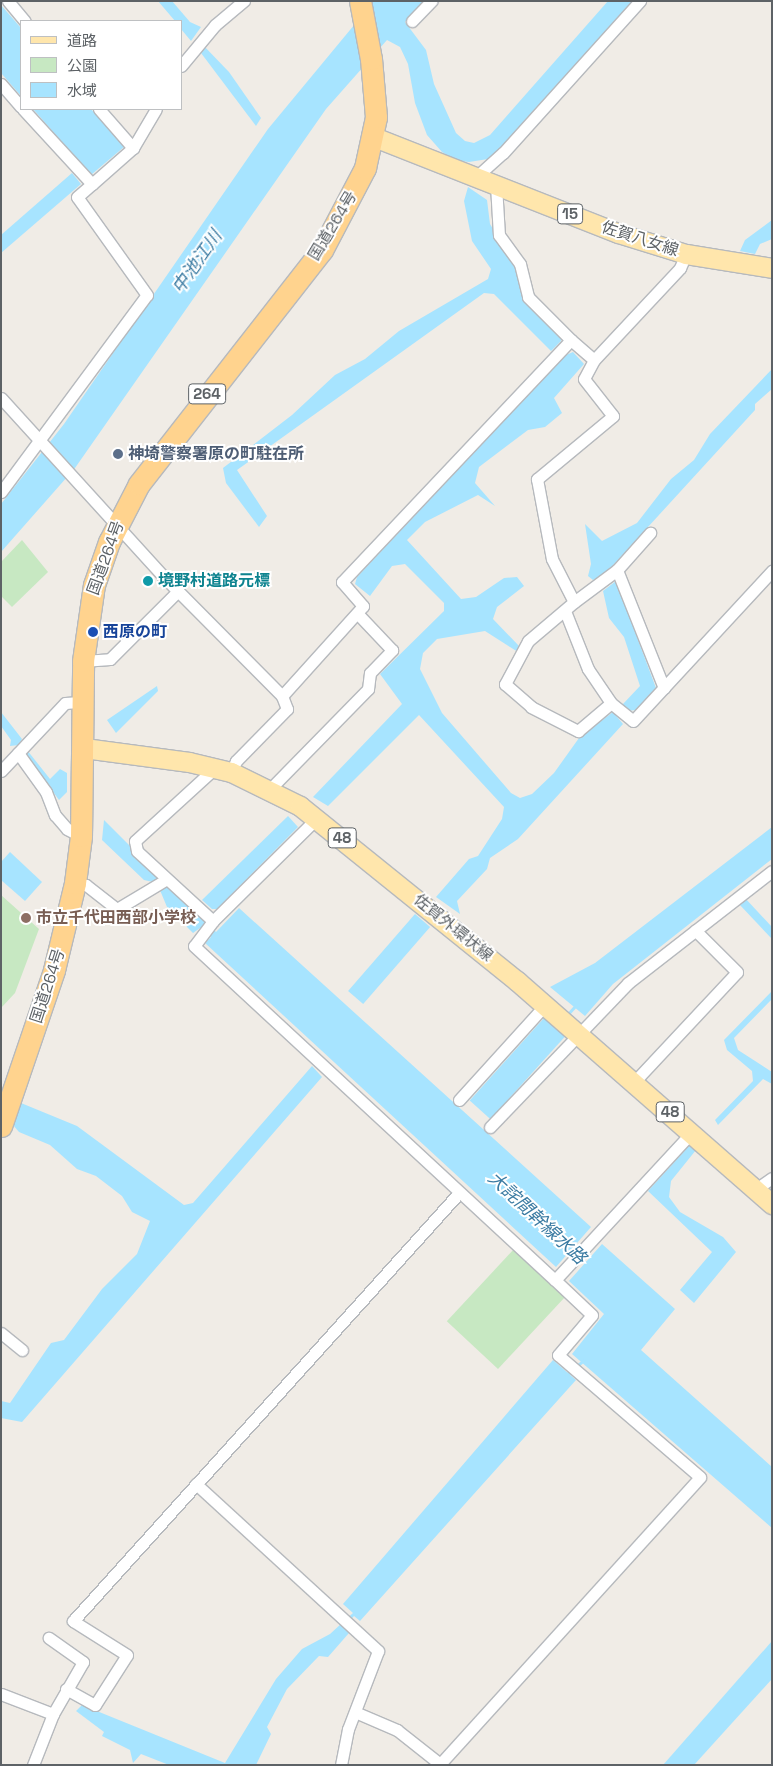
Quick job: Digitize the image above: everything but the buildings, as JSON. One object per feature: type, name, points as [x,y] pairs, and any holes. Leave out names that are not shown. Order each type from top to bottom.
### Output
[{"type":"highway","name":"国道264号","points":[[2,1123],[54,970],[75,883],[81,836],[84,748],[83,661],[94,585],[118,523],[166,446],[322,250],[365,168],[374,137],[376,117],[371,59],[360,4]]},
{"type":"main road","name":"佐賀八女線","points":[[374,137],[618,233],[686,254],[772,268]]},
{"type":"main road","name":"佐賀外環状線","points":[[84,748],[223,770],[270,789],[317,818],[562,1019],[693,1131],[772,1204]]},
{"type":"street","points":[[8,1],[24,20]]},
{"type":"street","points":[[182,65],[198,45],[244,1]]},
{"type":"street","points":[[412,21],[430,1]]},
{"type":"street","points":[[476,177],[503,153],[640,1]]},
{"type":"street","points":[[1,84],[20,106]]},
{"type":"street","points":[[24,110],[85,177]]},
{"type":"street","points":[[100,110],[133,148]]},
{"type":"street","points":[[1,492],[40,443],[147,295],[77,197],[85,177],[133,148],[155,110]]},
{"type":"street","points":[[496,185],[499,235],[520,264],[528,297],[565,347],[594,360]]},
{"type":"street","points":[[574,602],[552,559],[537,479],[613,416],[584,379],[594,360],[680,268],[686,254]]},
{"type":"street","points":[[282,696],[358,614],[363,606],[342,582],[565,347]]},
{"type":"street","points":[[1,398],[40,443],[118,523],[178,591],[282,696],[286,709],[236,761],[135,841],[137,851],[213,921]]},
{"type":"street","points":[[611,703],[578,731],[531,707],[505,684],[528,641],[553,616],[565,611],[617,570],[650,532]]},
{"type":"street","points":[[617,570],[664,688]]},
{"type":"street","points":[[565,611],[588,669],[611,703],[633,721],[772,571]]},
{"type":"street","points":[[83,661],[110,659],[178,591]]},
{"type":"street","points":[[270,789],[368,689],[370,673],[392,650],[358,614]]},
{"type":"street","points":[[1,771],[65,703],[82,702]]},
{"type":"street","points":[[18,753],[46,792],[55,815],[67,829],[81,836]]},
{"type":"street","points":[[317,818],[213,921],[194,946],[458,1194],[555,1280],[592,1316],[558,1355],[700,1477],[440,1765],[397,1730],[355,1712]]},
{"type":"street","points":[[459,1100],[562,1019],[628,983],[695,930],[769,878]]},
{"type":"street","points":[[75,883],[86,885],[117,909],[167,879]]},
{"type":"street","points":[[635,1081],[737,972],[695,930]]},
{"type":"street","points":[[490,1128],[562,1019]]},
{"type":"street","points":[[555,1280],[693,1131]]},
{"type":"street","points":[[756,1189],[772,1178]]},
{"type":"street","points":[[66,1689],[95,1705],[127,1655],[73,1620],[458,1194]]},
{"type":"street","points":[[1,1333],[22,1350]]},
{"type":"street","points":[[196,1484],[348,1621],[378,1651],[355,1712],[341,1765]]},
{"type":"street","points":[[34,1765],[53,1714],[83,1662],[49,1638]]},
{"type":"street","points":[[1,1694],[53,1714]]},
{"type":"green space","points":[[22,540],[48,572],[12,607],[1,596],[1,562]]},
{"type":"green space","points":[[1,895],[39,929],[15,993],[1,1008]]},
{"type":"green space","points":[[515,1248],[566,1296],[498,1369],[447,1321]]},
{"type":"water","points":[[158,1],[172,1],[190,22],[201,27],[191,41],[182,30],[182,20],[174,20]]},
{"type":"water","name":"中池江川","points":[[374,1],[425,1],[405,22],[426,50],[434,84],[456,133],[465,141],[474,143],[490,135],[608,1],[634,1],[502,149],[488,159],[469,162],[455,160],[442,152],[427,135],[415,103],[408,64],[400,47],[387,40],[326,109],[75,468],[1,552],[1,504],[64,424],[268,129]]},
{"type":"water","points":[[1,5],[20,27],[20,95],[1,73]]},
{"type":"water","points":[[202,44],[229,72],[261,118],[256,126],[198,49]]},
{"type":"water","points":[[34,110],[92,110],[124,147],[91,175]]},
{"type":"water","points":[[72,173],[81,184],[1,253],[1,235]]},
{"type":"water","points":[[468,187],[487,200],[490,224],[515,265],[524,301],[560,335],[561,341],[551,351],[494,294],[484,293],[237,470],[267,516],[259,527],[226,483],[223,468],[292,415],[335,375],[365,359],[399,331],[488,279],[491,269],[472,241],[464,201]]},
{"type":"water","points":[[772,220],[772,239],[760,244],[755,254],[740,251],[745,240]]},
{"type":"water","points":[[573,352],[584,364],[554,398],[562,413],[545,427],[528,430],[479,467],[475,483],[495,506],[478,495],[425,522],[407,540],[461,599],[476,597],[504,578],[517,577],[524,586],[497,607],[493,619],[520,647],[518,652],[485,631],[437,639],[423,653],[420,669],[442,713],[511,793],[520,798],[532,794],[554,773],[579,738],[613,712],[623,724],[518,839],[490,858],[487,869],[457,901],[460,914],[436,897],[469,859],[478,856],[502,819],[504,807],[419,715],[328,806],[313,797],[402,704],[380,674],[444,611],[444,603],[405,564],[392,566],[370,596],[355,584],[357,577],[566,355]]},
{"type":"water","points":[[772,369],[772,389],[755,404],[755,410],[605,574],[593,580],[588,576],[591,564],[585,524],[602,541],[637,523],[671,479],[694,460],[710,434]]},
{"type":"water","points":[[616,581],[656,688],[636,710],[627,711],[623,704],[640,686],[624,637],[609,618],[603,591]]},
{"type":"water","points":[[157,686],[158,691],[116,733],[107,720]]},
{"type":"water","points":[[1,712],[22,739],[19,745],[10,746],[11,740],[1,726]]},
{"type":"water","points":[[27,750],[50,779],[60,769],[67,773],[67,792],[59,800],[24,752]]},
{"type":"water","points":[[288,816],[298,827],[217,909],[212,909],[202,900]]},
{"type":"water","points":[[104,820],[216,932],[239,908],[591,1227],[556,1267],[205,943],[211,937],[200,928],[193,933],[167,907],[157,883],[144,880],[102,840]]},
{"type":"water","points":[[772,827],[772,859],[613,984],[585,1016],[550,987],[595,963]]},
{"type":"water","points":[[10,852],[42,882],[25,901],[1,880],[1,862]]},
{"type":"water","points":[[745,898],[772,927],[772,939],[739,904]]},
{"type":"water","points":[[415,914],[430,927],[363,1004],[348,991]]},
{"type":"water","points":[[772,991],[772,999],[734,1038],[738,1050],[772,1072],[772,1084],[763,1079],[718,1125],[715,1120],[753,1081],[752,1071],[727,1050],[724,1040]]},
{"type":"water","points":[[544,1018],[565,1037],[491,1119],[470,1100]]},
{"type":"water","points":[[312,1066],[322,1077],[22,1422],[1,1418],[1,1401],[10,1403],[51,1343],[64,1340],[102,1289],[137,1254],[150,1221],[132,1212],[122,1196],[96,1176],[77,1169],[50,1145],[19,1132],[1,1111],[1,1087],[21,1103],[77,1126],[184,1205],[193,1203]]},
{"type":"water","points":[[690,1145],[696,1150],[671,1181],[669,1197],[680,1212],[723,1237],[736,1252],[694,1303],[680,1290],[712,1252],[648,1191]]},
{"type":"water","points":[[602,1244],[675,1309],[641,1350],[772,1467],[772,1528],[572,1354],[604,1314],[569,1281]]},
{"type":"water","points":[[553,1360],[576,1380],[360,1621],[354,1616],[344,1627],[349,1633],[328,1657],[319,1656],[287,1689],[267,1727],[271,1734],[256,1765],[169,1765],[141,1754],[133,1763],[130,1750],[102,1736],[104,1732],[76,1711],[82,1705],[225,1763],[276,1679],[302,1649],[330,1634],[353,1613],[343,1604]]},
{"type":"water","points":[[772,1641],[772,1679],[694,1765],[663,1765]]},
{"type":"waterway","points":[[567,1015],[576,1005]]},
{"type":"waterway","name":"大詫間幹線水路","points":[[569,1248],[587,1264]]},
{"type":"waterway","points":[[566,1375],[584,1360]]},
{"type":"place","name":"神埼警察署原の町駐在所","points":[[118,454]]},
{"type":"place","name":"境野村道路元標","points":[[148,581]]},
{"type":"place","name":"西原の町","points":[[93,632]]},
{"type":"place","name":"市立千代田西部小学校","points":[[26,918]]}]
